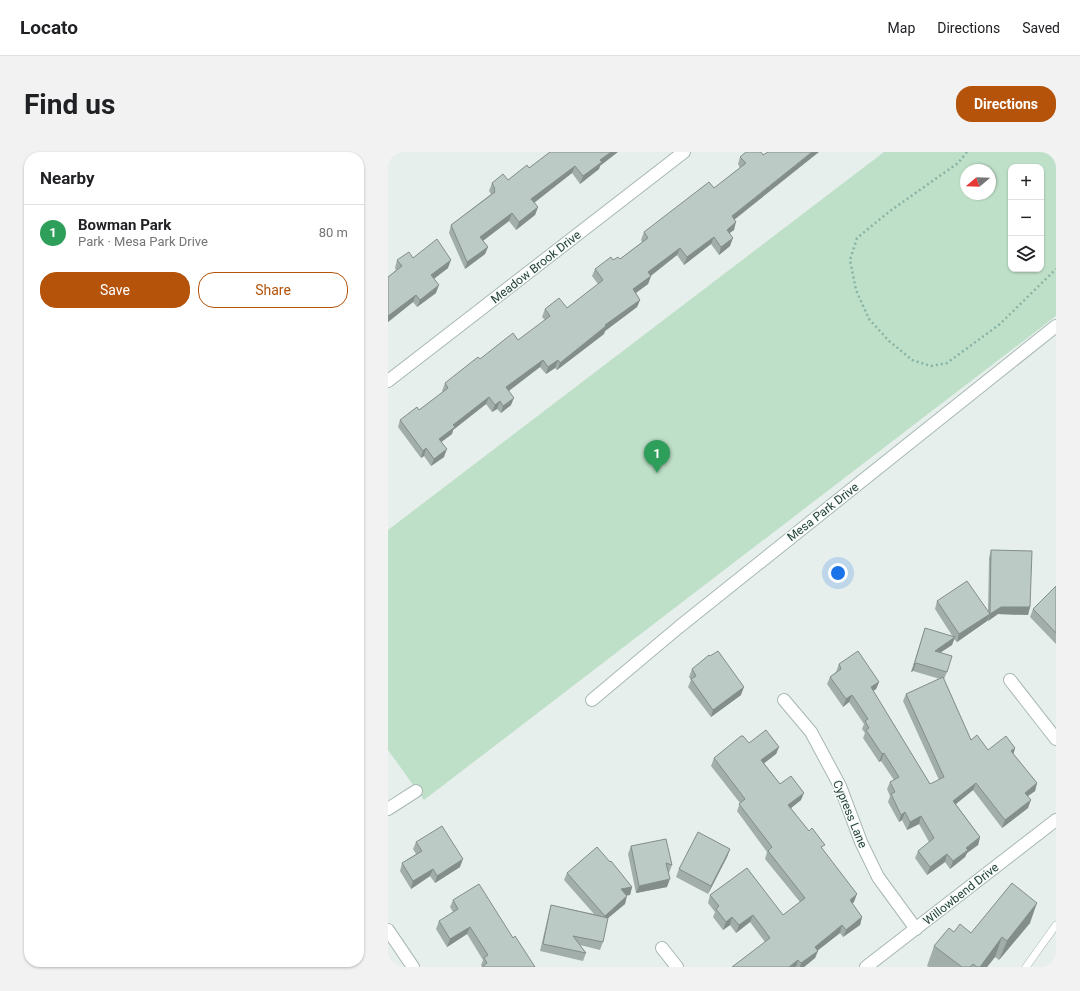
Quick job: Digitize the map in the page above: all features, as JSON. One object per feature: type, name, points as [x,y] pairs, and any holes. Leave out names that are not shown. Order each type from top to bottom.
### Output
[{"type":"street","name":"Meadow Brook Drive","points":[[388,381],[684,152]]},
{"type":"street","name":"Mesa Park Drive","points":[[592,700],[679,626],[1056,326]]},
{"type":"street","points":[[1010,680],[1056,739]]},
{"type":"street","name":"Cypress Lane","points":[[784,700],[811,732],[840,786],[861,842],[878,877],[916,929]]},
{"type":"street","points":[[388,809],[416,791]]},
{"type":"street","name":"Willowbend Drive","points":[[866,967],[1056,820]]},
{"type":"street","points":[[388,930],[413,967]]},
{"type":"street","points":[[662,948],[677,967]]},
{"type":"lane","points":[[1026,967],[1056,925]]},
{"type":"path","points":[[967,152],[958,163],[890,211],[858,238],[850,260],[856,290],[869,319],[888,340],[912,360],[931,366],[947,364],[1000,324],[1056,269]]},
{"type":"green space","points":[[884,152],[1056,152],[1056,316],[424,800],[388,750],[388,530]]},
{"type":"building","points":[[550,152],[611,152],[600,160],[602,162],[583,176],[575,166],[531,199],[538,207],[519,222],[512,213],[480,237],[488,247],[467,262],[451,225],[495,192],[492,183],[503,174],[508,180],[527,165],[529,168]]},
{"type":"building","points":[[746,152],[761,152],[763,155],[768,152],[812,152],[732,216],[736,222],[727,230],[733,238],[721,247],[714,237],[687,257],[680,248],[648,272],[651,276],[633,289],[640,300],[605,325],[606,326],[560,363],[558,360],[548,367],[543,360],[506,387],[514,398],[503,406],[500,401],[495,405],[489,397],[453,425],[455,427],[439,439],[447,449],[434,459],[426,448],[423,451],[400,420],[417,407],[419,410],[448,388],[445,383],[478,357],[480,359],[513,333],[518,340],[550,316],[545,309],[559,298],[567,308],[603,280],[595,269],[611,257],[613,260],[618,257],[620,259],[648,238],[644,232],[709,182],[714,188],[746,163],[740,157]]},
{"type":"building","points":[[437,239],[451,260],[431,275],[439,285],[420,300],[416,295],[388,316],[388,277],[402,266],[397,260],[409,252],[413,258]]},
{"type":"building","points":[[991,550],[1032,551],[1030,607],[1001,607],[990,614]]},
{"type":"building","points":[[967,581],[990,614],[959,634],[937,601]]},
{"type":"building","points":[[1056,586],[1056,633],[1033,609]]},
{"type":"building","points":[[925,628],[955,637],[935,651],[952,656],[947,672],[916,663],[914,665]]},
{"type":"building","points":[[718,651],[744,687],[713,710],[691,679],[696,676],[692,669],[709,655],[710,656]]},
{"type":"building","points":[[858,651],[879,682],[871,687],[930,784],[944,777],[906,694],[943,677],[971,740],[977,735],[988,750],[1006,736],[1015,748],[1011,751],[1037,783],[1025,793],[1031,800],[1005,820],[976,783],[953,801],[980,837],[966,848],[968,850],[953,861],[947,854],[930,867],[918,851],[934,838],[921,816],[910,822],[905,812],[901,815],[891,794],[895,792],[890,782],[899,777],[884,753],[882,754],[866,730],[869,728],[865,721],[868,719],[852,695],[846,699],[830,677],[841,669],[839,664]]},
{"type":"building","points":[[766,730],[779,747],[761,760],[780,784],[791,776],[804,793],[788,805],[809,831],[812,828],[825,845],[821,847],[857,894],[850,900],[862,917],[846,930],[842,925],[815,947],[818,951],[801,963],[798,960],[789,967],[732,967],[770,938],[753,915],[739,925],[732,917],[726,922],[716,909],[719,906],[710,895],[747,868],[783,915],[805,898],[768,851],[772,847],[739,804],[745,799],[714,758],[741,736],[743,736],[749,743]]},
{"type":"building","points":[[442,826],[463,859],[437,876],[433,869],[413,881],[402,863],[422,851],[416,842]]},
{"type":"building","points":[[698,832],[730,849],[711,886],[679,869]]},
{"type":"building","points":[[666,839],[672,865],[666,863],[670,879],[639,886],[631,846]]},
{"type":"building","points":[[597,847],[610,862],[611,861],[632,887],[621,889],[627,896],[605,916],[567,873]]},
{"type":"building","points":[[1012,883],[1037,903],[1007,941],[1002,937],[980,967],[973,964],[970,967],[962,967],[934,946],[949,928],[954,932],[960,924],[971,933]]},
{"type":"building","points":[[479,884],[513,938],[515,936],[535,967],[482,967],[487,963],[484,958],[488,955],[470,927],[450,939],[439,921],[458,909],[453,900]]},
{"type":"building","points":[[551,905],[608,918],[603,942],[573,936],[586,953],[543,944]]},
{"type":"place","name":"Bowman Park","points":[[657,473]]}]
